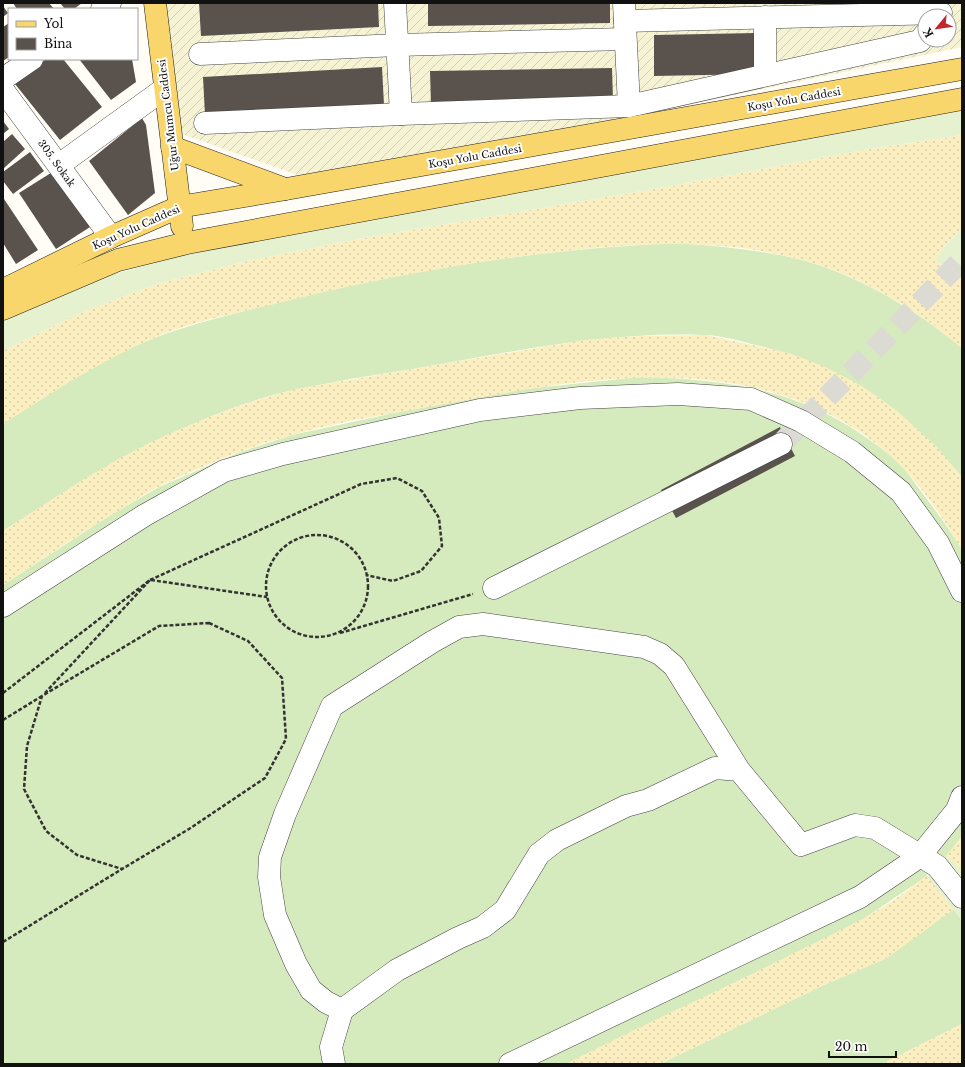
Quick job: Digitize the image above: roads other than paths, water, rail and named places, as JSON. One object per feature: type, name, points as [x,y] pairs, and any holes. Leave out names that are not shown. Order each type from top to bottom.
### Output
[{"type":"main road","name":"Uğur Mumcu Caddesi","points":[[155,3],[180,216]]},
{"type":"main road","name":"Koşu Yolu Caddesi","points":[[3,290],[111,237],[180,216],[286,189],[962,69]]},
{"type":"main road","points":[[118,260],[186,243],[962,99]]},
{"type":"main road","points":[[172,147],[286,189]]},
{"type":"main road","points":[[3,310],[165,238],[180,216],[192,235],[219,237]]},
{"type":"street","points":[[395,3],[401,114]]},
{"type":"street","points":[[200,54],[398,45],[625,21],[764,17],[897,8],[917,9]]},
{"type":"street","points":[[764,17],[765,75]]},
{"type":"street","points":[[625,21],[629,106]]},
{"type":"street","points":[[205,123],[629,106],[917,42]]},
{"type":"street","points":[[3,79],[31,60]]},
{"type":"street","points":[[59,165],[164,89]]},
{"type":"street","name":"305. Sokak","points":[[3,90],[111,237]]},
{"type":"street","points":[[3,606],[145,515],[224,471],[283,454],[480,410],[580,398],[678,394],[750,399],[801,421],[852,452],[900,492],[938,543],[962,591]]},
{"type":"street","points":[[494,588],[781,444]]},
{"type":"street","points":[[342,1010],[326,1002],[311,990],[296,964],[275,915],[270,877],[270,857],[285,814],[332,706],[432,642],[459,627],[483,624],[644,647],[660,654],[674,666],[739,770],[801,845],[855,825],[875,828],[919,857],[937,866],[962,897]]},
{"type":"street","points":[[334,1064],[330,1047],[342,1010],[397,970],[458,938],[483,927],[505,910],[539,854],[557,840],[626,806],[648,800],[716,768],[739,770]]},
{"type":"street","points":[[510,1064],[860,898],[919,857],[957,810],[962,797]]},
{"type":"tunnel","points":[[781,444],[962,260]]}]
